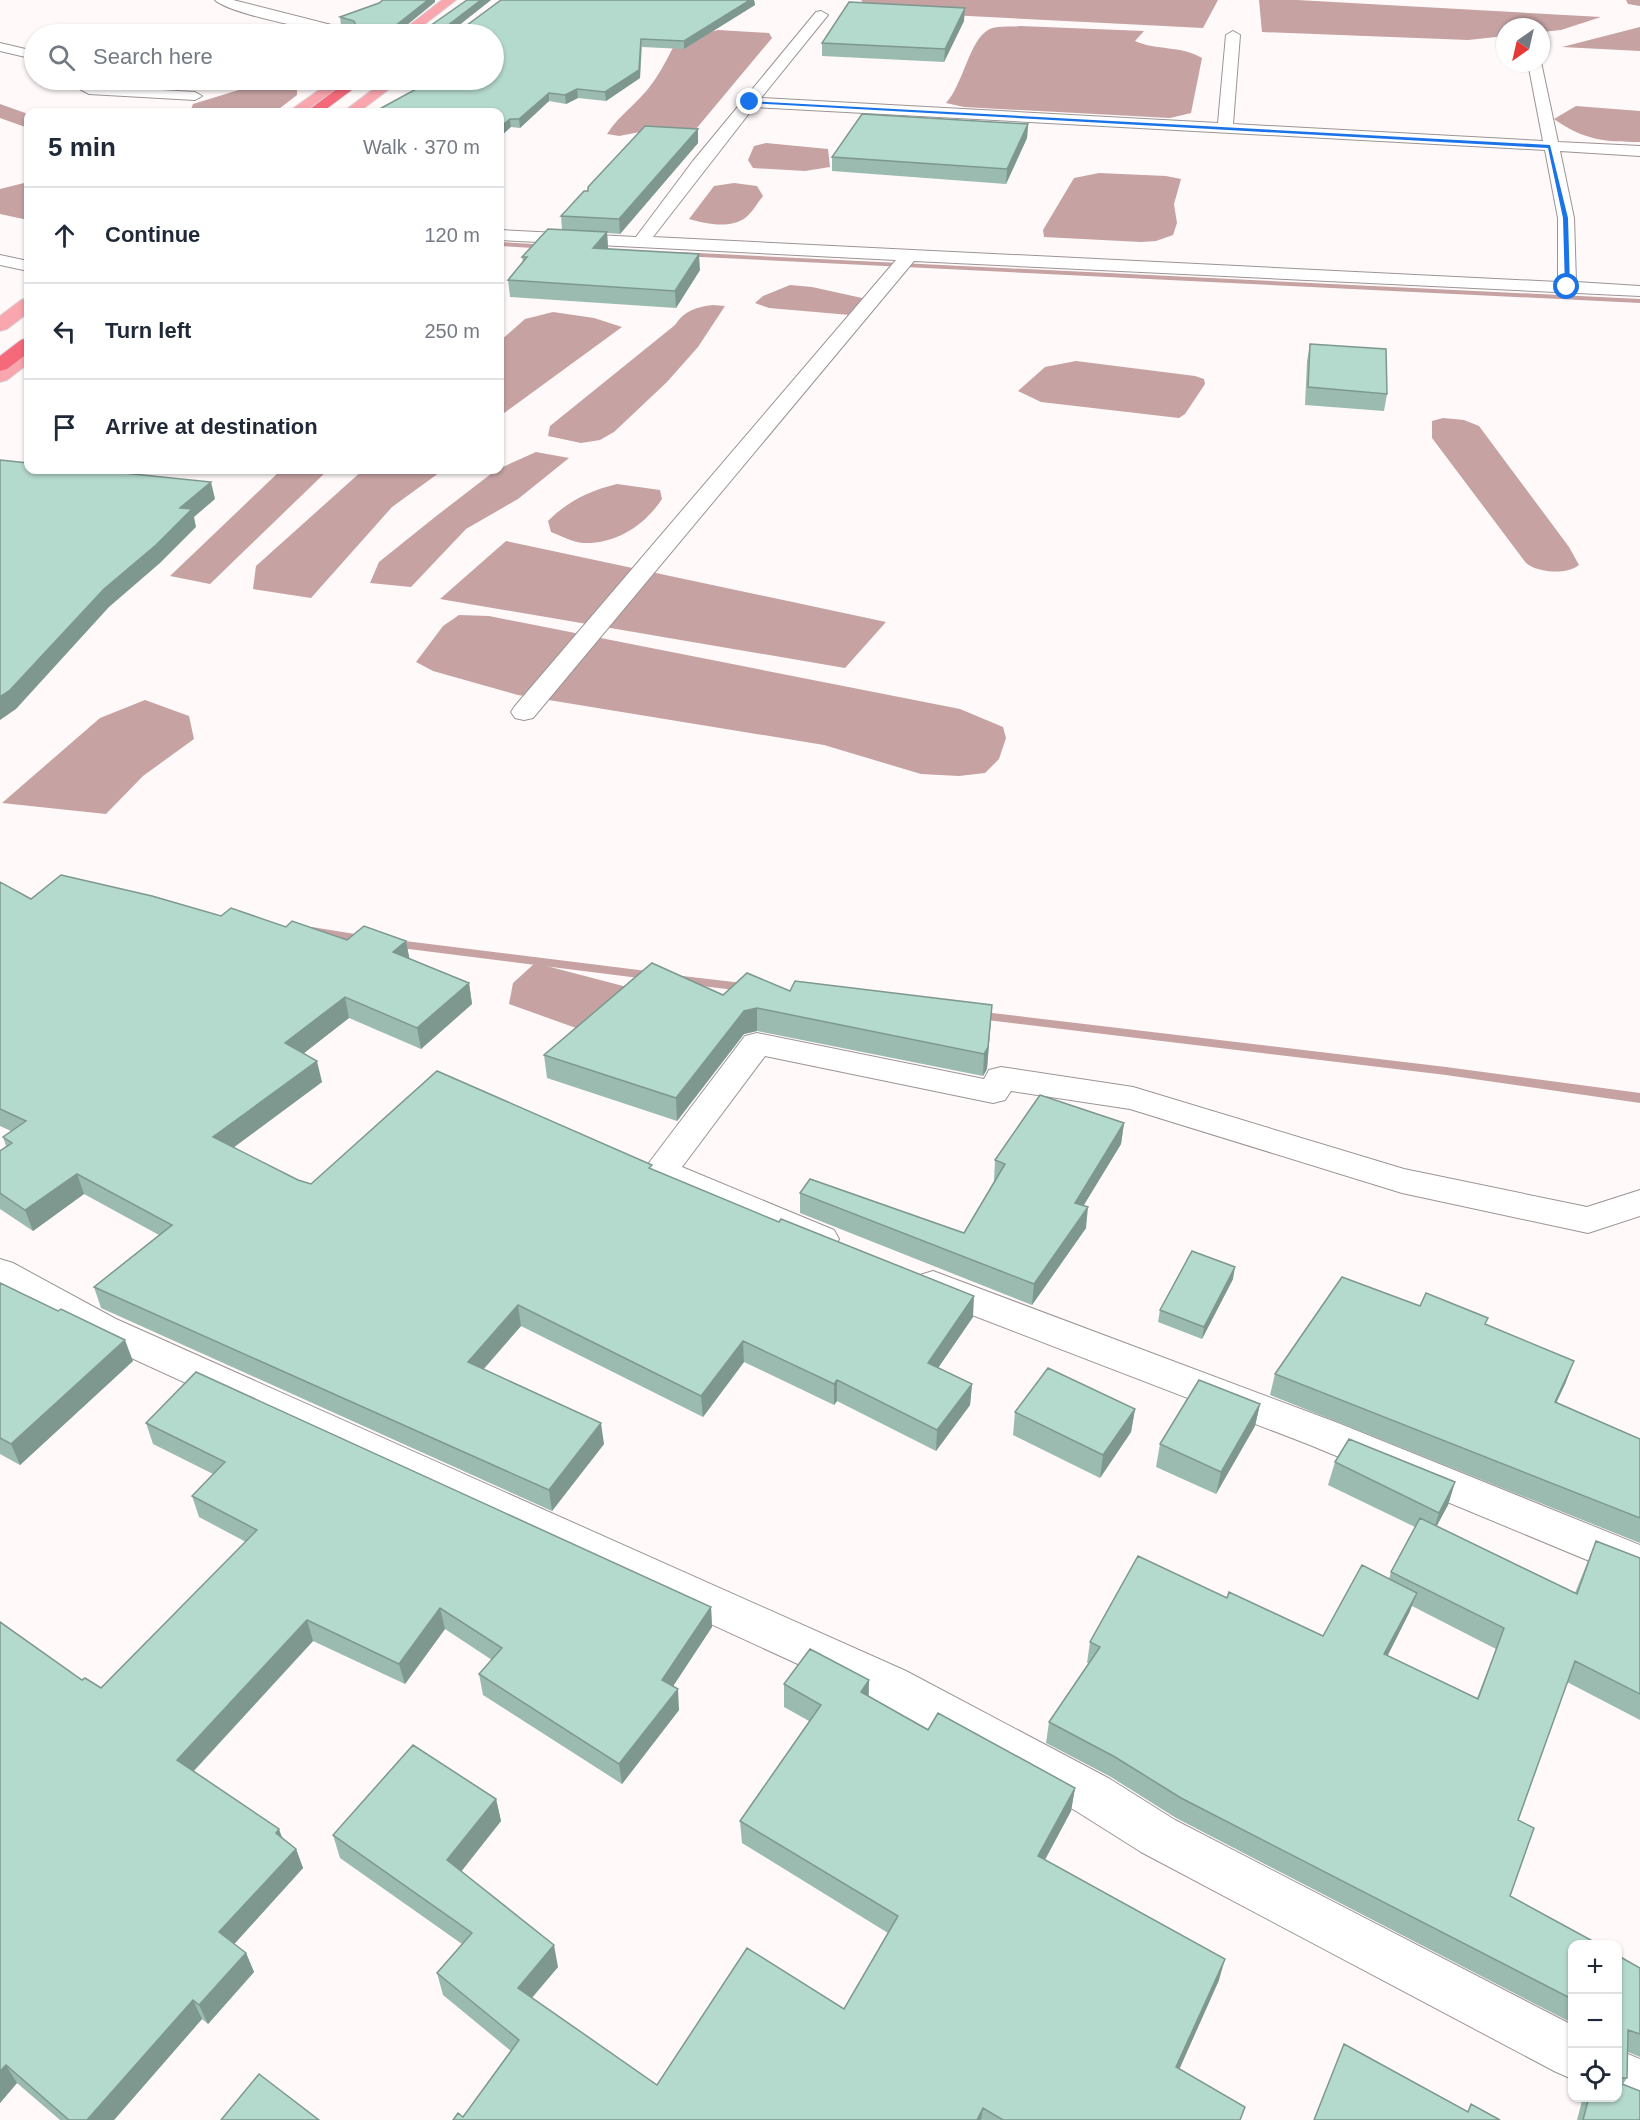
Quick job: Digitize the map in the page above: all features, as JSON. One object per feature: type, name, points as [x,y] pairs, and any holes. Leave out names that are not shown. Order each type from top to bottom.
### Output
[{"type":"highway","points":[[434,24],[468,0]]},
{"type":"highway","points":[[319,108],[344,90]]},
{"type":"highway","points":[[344,108],[369,90]]},
{"type":"highway","points":[[0,341],[24,323]]},
{"type":"highway","points":[[0,365],[24,347]]},
{"type":"main road","points":[[418,24],[450,0]]},
{"type":"main road","points":[[301,108],[327,90]]},
{"type":"main road","points":[[356,108],[380,90]]},
{"type":"main road","points":[[0,325],[24,307]]},
{"type":"main road","points":[[0,376],[24,358]]},
{"type":"street","points":[[221,0],[245,9],[308,24]]},
{"type":"street","points":[[641,243],[699,164],[821,15]]},
{"type":"street","points":[[1225,127],[1233,34]]},
{"type":"street","points":[[0,47],[24,52]]},
{"type":"street","points":[[1537,72],[1566,218],[1567,287]]},
{"type":"street","points":[[89,90],[142,95],[195,96]]},
{"type":"street","points":[[750,102],[1640,151]]},
{"type":"street","points":[[504,235],[1640,291]]},
{"type":"street","points":[[524,712],[909,256]]},
{"type":"street","points":[[0,260],[24,265]]},
{"type":"street","points":[[848,1250],[660,1172],[758,1044],[993,1092],[1001,1078],[1134,1098],[1402,1180],[1588,1220],[1640,1203]]},
{"type":"street","points":[[0,1273],[103,1329],[890,1685],[1093,1795],[1158,1836],[1568,2051]]},
{"type":"street","points":[[903,1273],[1324,1434],[1640,1564]]},
{"type":"street","points":[[1622,2079],[1640,2088]]},
{"type":"shaded area","points":[[861,0],[1218,0],[1203,28],[870,11]]},
{"type":"shaded area","points":[[1259,0],[1297,0],[1601,17],[1561,30],[1550,31],[1550,18],[1496,18],[1496,37],[1468,40],[1262,32]]},
{"type":"shaded area","points":[[995,27],[1144,31],[1135,41],[1185,51],[1202,58],[1191,113],[1170,118],[964,107],[946,103],[957,86],[981,36]]},
{"type":"shaded area","points":[[1640,27],[1640,51],[1562,47]]},
{"type":"shaded area","points":[[718,30],[769,33],[772,38],[696,129],[650,130],[619,136],[607,134],[651,85],[677,40]]},
{"type":"shaded area","points":[[239,90],[297,90],[297,95],[280,108],[192,108],[193,104]]},
{"type":"shaded area","points":[[1576,106],[1640,111],[1640,142],[1585,136],[1554,119]]},
{"type":"shaded area","points":[[766,143],[828,149],[830,167],[805,171],[753,168],[748,160],[754,146]]},
{"type":"shaded area","points":[[1099,173],[1166,176],[1181,179],[1174,204],[1177,223],[1173,235],[1156,241],[1141,242],[1044,237],[1043,230],[1074,178]]},
{"type":"shaded area","points":[[24,183],[24,219],[0,214],[0,189]]},
{"type":"shaded area","points":[[734,183],[757,186],[763,196],[745,218],[732,224],[710,224],[689,219],[714,186]]},
{"type":"shaded area","points":[[790,285],[812,287],[871,300],[850,315],[769,308],[755,303],[763,296]]},
{"type":"shaded area","points":[[713,305],[725,306],[698,347],[667,382],[614,432],[600,440],[581,443],[548,436],[550,426],[675,325],[682,316],[696,309]]},
{"type":"shaded area","points":[[553,312],[594,318],[622,327],[504,413],[504,337],[525,319]]},
{"type":"shaded area","points":[[1076,361],[1195,376],[1204,379],[1205,384],[1185,414],[1179,418],[1041,402],[1018,391],[1045,367]]},
{"type":"shaded area","points":[[1443,418],[1464,420],[1479,426],[1569,547],[1579,565],[1567,570],[1552,572],[1526,563],[1432,438],[1432,421]]},
{"type":"shaded area","points":[[536,452],[569,458],[518,499],[466,529],[411,587],[370,583],[379,562],[491,474],[504,474],[504,466]]},
{"type":"shaded area","points":[[277,474],[324,474],[210,584],[170,576]]},
{"type":"shaded area","points":[[359,474],[437,474],[392,507],[311,598],[253,589],[256,566]]},
{"type":"shaded area","points":[[617,484],[660,490],[662,499],[638,525],[618,537],[595,543],[583,543],[551,532],[548,521],[571,502]]},
{"type":"shaded area","points":[[506,541],[886,622],[845,668],[440,599]]},
{"type":"shaded area","points":[[459,615],[489,616],[960,709],[1003,727],[1006,738],[999,759],[985,773],[959,776],[921,774],[824,745],[518,695],[433,671],[416,662],[443,626]]},
{"type":"shaded area","points":[[145,700],[189,716],[194,739],[143,776],[106,814],[2,803],[100,718]]},
{"type":"shaded area","points":[[535,963],[627,987],[590,1033],[509,1004],[513,983]]},
{"type":"building","points":[[383,0],[428,0],[398,24],[355,24],[354,21],[340,17]]},
{"type":"building","points":[[467,0],[481,0],[450,24],[433,24]]},
{"type":"building","points":[[501,0],[750,0],[684,41],[641,39],[639,70],[605,92],[577,89],[565,95],[549,93],[519,119],[510,119],[504,124],[504,108],[381,108],[414,90],[504,90],[504,24],[468,24]]},
{"type":"building","points":[[849,2],[965,8],[945,49],[822,43]]},
{"type":"building","points":[[862,114],[1028,124],[1007,169],[832,157]]},
{"type":"building","points":[[645,126],[698,129],[619,219],[561,216],[584,191],[588,191],[588,187]]},
{"type":"building","points":[[548,229],[607,232],[593,248],[699,254],[675,291],[508,280],[527,257],[522,257]]},
{"type":"building","points":[[1310,344],[1386,349],[1387,394],[1308,387]]},
{"type":"building","points":[[0,460],[24,463],[24,474],[133,474],[211,482],[180,508],[192,509],[156,545],[104,589],[10,690],[0,697]]},
{"type":"building","points":[[61,875],[152,896],[221,916],[231,908],[286,927],[292,921],[347,940],[364,926],[406,941],[393,952],[469,983],[417,1028],[345,997],[285,1043],[317,1061],[213,1137],[298,1180],[311,1184],[437,1071],[652,1165],[649,1168],[779,1222],[781,1219],[974,1296],[928,1363],[972,1384],[937,1430],[837,1380],[834,1384],[743,1341],[701,1396],[518,1305],[468,1362],[601,1423],[549,1490],[94,1287],[172,1225],[77,1174],[25,1210],[0,1193],[0,1151],[12,1143],[3,1137],[26,1121],[0,1109],[0,882],[31,899]]},
{"type":"building","points":[[652,963],[723,995],[747,973],[790,991],[795,981],[992,1005],[988,1047],[984,1054],[757,1008],[744,1011],[676,1098],[544,1055]]},
{"type":"building","points":[[1040,1095],[1124,1123],[1075,1203],[1088,1207],[1034,1284],[800,1193],[810,1179],[964,1233],[1005,1164],[995,1160]]},
{"type":"building","points":[[1192,1251],[1235,1267],[1204,1327],[1160,1310]]},
{"type":"building","points":[[1342,1277],[1420,1306],[1426,1293],[1488,1318],[1485,1324],[1574,1361],[1555,1402],[1640,1439],[1640,1518],[1275,1374]]},
{"type":"building","points":[[0,1283],[125,1340],[11,1444],[0,1438]]},
{"type":"building","points":[[1048,1368],[1135,1409],[1103,1455],[1015,1412]]},
{"type":"building","points":[[196,1372],[711,1607],[662,1680],[678,1689],[619,1764],[479,1674],[502,1648],[440,1608],[399,1664],[307,1620],[177,1760],[279,1829],[276,1833],[296,1849],[219,1932],[246,1953],[199,2005],[193,2000],[87,2120],[69,2120],[6,2065],[0,2071],[0,1622],[82,1680],[85,1678],[101,1688],[257,1530],[192,1496],[225,1462],[146,1423]]},
{"type":"building","points":[[1199,1380],[1260,1404],[1221,1472],[1160,1444]]},
{"type":"building","points":[[1349,1439],[1455,1482],[1439,1513],[1335,1462]]},
{"type":"building","points":[[1420,1518],[1577,1594],[1596,1541],[1640,1558],[1640,1694],[1575,1661],[1518,1820],[1534,1828],[1510,1896],[1591,1940],[1568,1940],[1568,1997],[1181,1798],[1115,1757],[1049,1722],[1100,1647],[1090,1642],[1138,1556],[1227,1598],[1229,1592],[1323,1636],[1362,1565],[1417,1593],[1384,1654],[1478,1699],[1504,1628],[1391,1572]]},
{"type":"building","points":[[810,1649],[869,1680],[861,1692],[928,1730],[938,1713],[1075,1788],[1038,1856],[1225,1959],[1176,2067],[1245,2107],[1240,2120],[1003,2120],[983,2108],[977,2120],[453,2120],[458,2113],[463,2117],[519,2040],[437,1973],[472,1933],[333,1835],[413,1745],[496,1799],[447,1860],[554,1945],[518,1988],[657,2085],[747,1948],[844,2009],[898,1916],[740,1821],[821,1705],[784,1684]]},
{"type":"building","points":[[1622,1958],[1640,1968],[1640,2034],[1628,2030],[1627,2078],[1622,2078]]},
{"type":"building","points":[[1344,2044],[1468,2112],[1471,2104],[1500,2120],[1314,2120]]},
{"type":"building","points":[[259,2074],[319,2120],[221,2120]]},
{"type":"building","points":[[1622,2084],[1640,2091],[1640,2120],[1583,2120],[1588,2102],[1622,2102]]},
{"type":"waterway","points":[[1635,0],[1640,0]]},
{"type":"waterway","points":[[0,110],[24,120]]},
{"type":"waterway","points":[[504,244],[550,247]]},
{"type":"waterway","points":[[680,254],[1640,301]]},
{"type":"waterway","points":[[312,931],[367,940]]},
{"type":"waterway","points":[[389,943],[655,976]]},
{"type":"waterway","points":[[674,979],[751,988]]},
{"type":"waterway","points":[[975,1015],[1446,1071],[1640,1098]]},
{"type":"route","points":[[750,102],[1550,147],[1566,218],[1567,287]]}]
